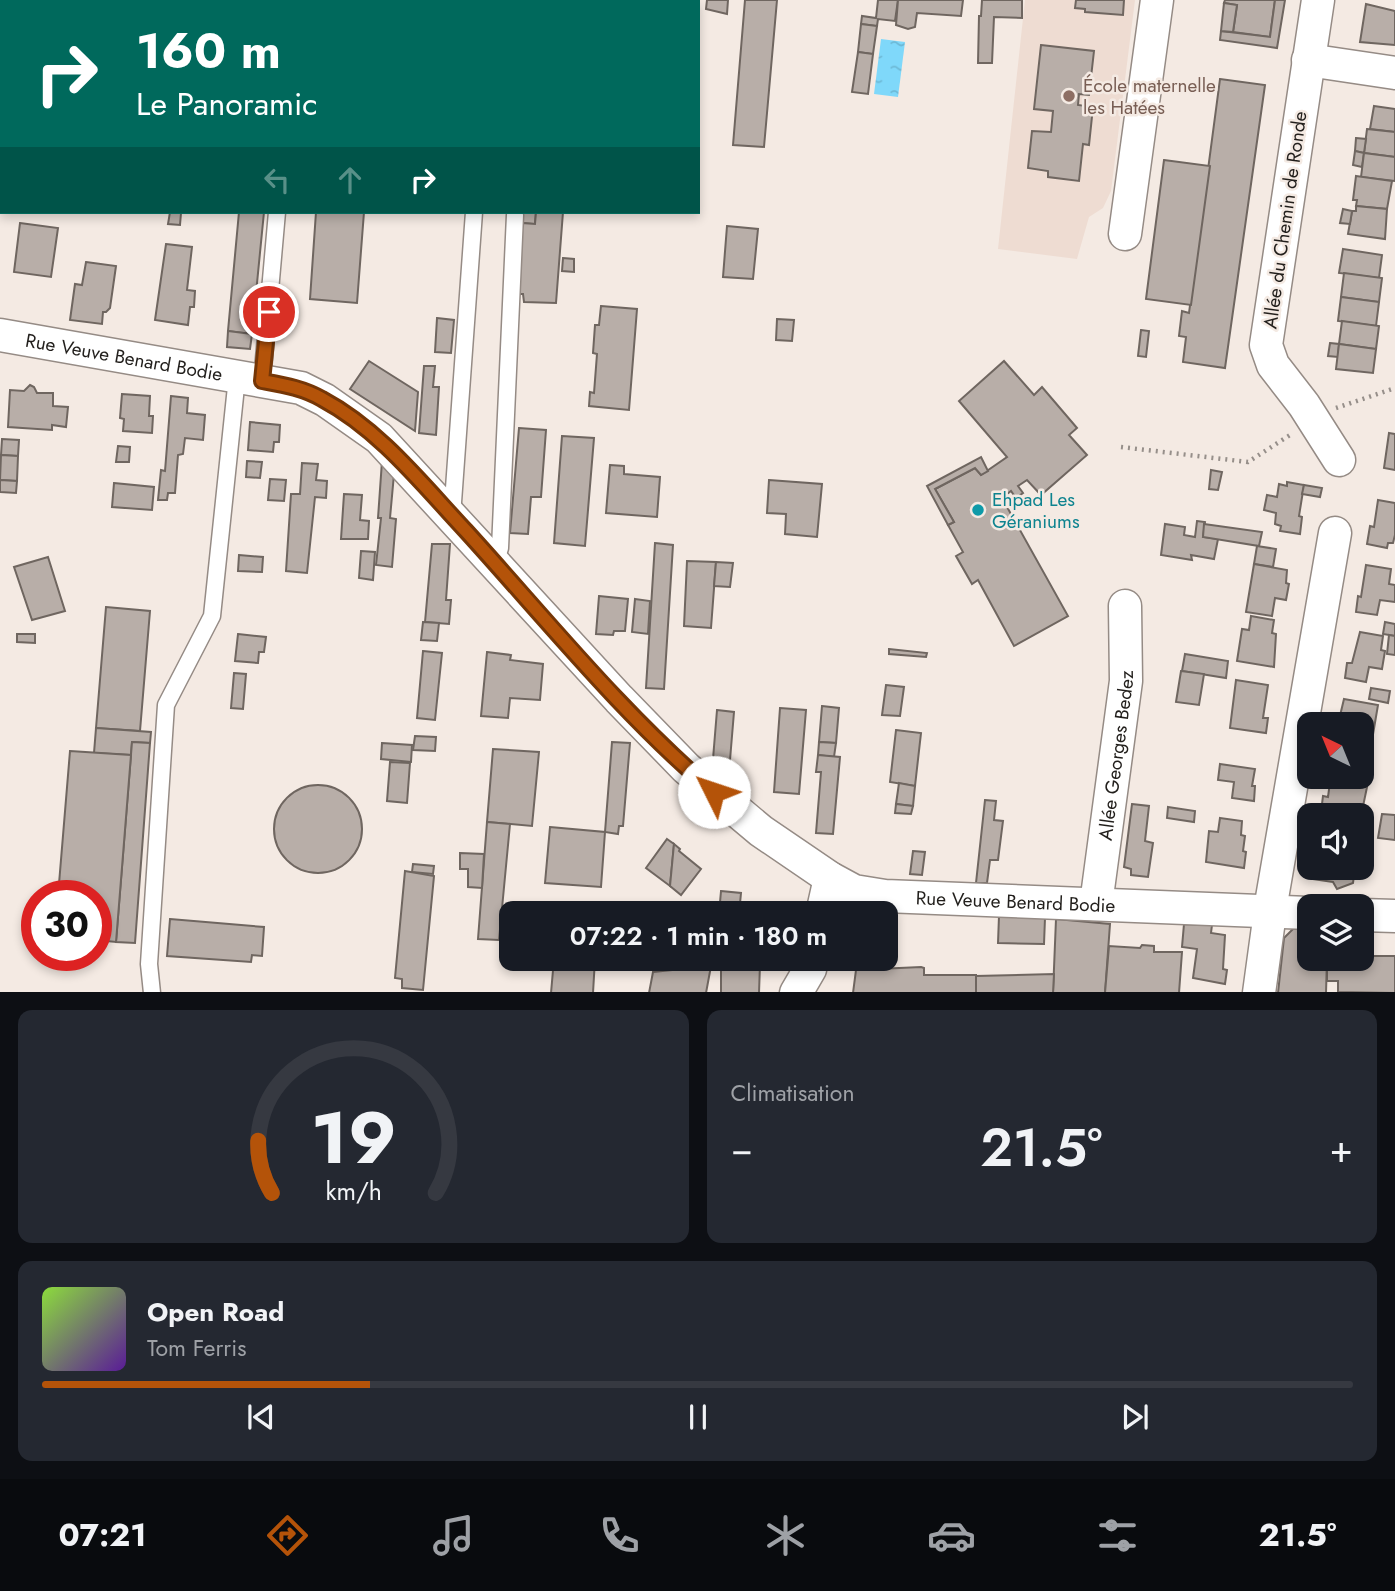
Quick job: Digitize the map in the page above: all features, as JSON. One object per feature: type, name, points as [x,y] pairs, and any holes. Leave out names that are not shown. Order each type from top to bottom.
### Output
[{"type":"street","points":[[1125,234],[1157,0]]},
{"type":"street","name":"Allée du Chemin de Ronde","points":[[1318,0],[1266,345],[1273,365],[1339,460]]},
{"type":"street","points":[[1308,60],[1395,72]]},
{"type":"street","name":"Rue Veuve Benard Bodie","points":[[0,335],[254,374],[301,388],[325,400],[379,438],[619,699],[687,768],[761,831],[854,891],[885,896],[1297,913]]},
{"type":"street","points":[[1259,992],[1270,912],[1335,533]]},
{"type":"street","name":"Allée Georges Bedez","points":[[1096,904],[1126,681],[1125,606]]},
{"type":"street","points":[[825,901],[830,878]]},
{"type":"street","points":[[1374,915],[1395,916]]},
{"type":"lane","points":[[152,992],[149,964],[166,705],[212,616],[254,374],[277,214]]},
{"type":"lane","points":[[452,516],[474,214]]},
{"type":"lane","points":[[495,564],[500,548],[514,215]]},
{"type":"path","points":[[1121,447],[1248,462],[1313,419],[1341,405],[1395,388]]},
{"type":"shaded area","name":"École maternelle les Hatées","points":[[1025,0],[1135,0],[1111,191],[1103,208],[1089,217],[1077,259],[998,249]]},
{"type":"water","points":[[881,39],[905,42],[898,97],[874,94]]},
{"type":"building","points":[[707,0],[728,0],[727,14],[706,9]]},
{"type":"building","points":[[745,0],[777,0],[764,147],[733,145]]},
{"type":"building","points":[[878,0],[898,0],[895,21],[878,19],[877,26],[861,24],[862,16],[876,18]]},
{"type":"building","points":[[898,0],[963,0],[961,16],[917,13],[915,27],[908,29],[896,25]]},
{"type":"building","points":[[982,0],[1022,0],[1022,18],[994,17],[992,63],[978,63]]},
{"type":"building","points":[[1076,0],[1124,0],[1123,15],[1085,12],[1085,9],[1075,8]]},
{"type":"building","points":[[1225,0],[1275,0],[1270,37],[1233,32],[1237,5],[1224,3]]},
{"type":"building","points":[[1275,0],[1285,0],[1277,48],[1220,40],[1221,31],[1270,37]]},
{"type":"building","points":[[1224,3],[1237,5],[1233,32],[1221,31]]},
{"type":"building","points":[[1366,4],[1395,11],[1395,45],[1360,42]]},
{"type":"building","points":[[861,24],[877,26],[873,54],[858,52]]},
{"type":"building","points":[[1041,45],[1094,51],[1089,95],[1079,94],[1078,105],[1093,107],[1089,145],[1083,144],[1079,181],[1048,177],[1048,171],[1028,168],[1032,131],[1051,132],[1053,111],[1034,109]]},
{"type":"building","points":[[858,52],[873,54],[868,94],[852,92]]},
{"type":"building","points":[[1220,79],[1265,85],[1225,368],[1183,362],[1186,337],[1179,336],[1182,311],[1189,313]]},
{"type":"building","points":[[1374,106],[1395,109],[1395,132],[1370,129]]},
{"type":"building","points":[[1367,129],[1395,132],[1395,157],[1364,153]]},
{"type":"building","points":[[1356,138],[1366,139],[1364,153],[1355,151]]},
{"type":"building","points":[[1355,151],[1364,153],[1362,167],[1353,165]]},
{"type":"building","points":[[1364,153],[1395,157],[1395,181],[1361,177]]},
{"type":"building","points":[[1164,160],[1210,166],[1191,305],[1146,299]]},
{"type":"building","points":[[1356,176],[1392,181],[1387,209],[1356,206],[1357,200],[1353,200]]},
{"type":"building","points":[[1356,206],[1387,209],[1385,239],[1348,234],[1352,211],[1356,211]]},
{"type":"building","points":[[1343,209],[1352,211],[1350,224],[1340,223]]},
{"type":"building","points":[[170,214],[181,214],[180,225],[168,224]]},
{"type":"building","points":[[239,214],[264,214],[252,334],[228,331]]},
{"type":"building","points":[[316,214],[364,214],[357,303],[310,299]]},
{"type":"building","points":[[522,214],[536,214],[535,224],[522,223]]},
{"type":"building","points":[[536,214],[563,214],[556,303],[524,302],[523,294],[517,294],[522,223],[535,224]]},
{"type":"building","points":[[20,223],[58,228],[51,277],[14,272]]},
{"type":"building","points":[[727,226],[758,229],[753,279],[723,277]]},
{"type":"building","points":[[166,244],[192,247],[187,290],[195,291],[194,307],[190,307],[188,325],[155,320]]},
{"type":"building","points":[[1343,249],[1382,255],[1379,278],[1339,273]]},
{"type":"building","points":[[563,258],[574,259],[574,272],[562,271]]},
{"type":"building","points":[[86,262],[116,266],[110,308],[103,312],[102,324],[70,320],[75,284],[82,285]]},
{"type":"building","points":[[1344,273],[1382,278],[1379,302],[1341,297]]},
{"type":"building","points":[[1341,297],[1379,302],[1376,326],[1338,321]]},
{"type":"building","points":[[601,306],[637,309],[629,410],[589,406],[590,392],[594,393],[597,354],[593,353],[595,325],[599,325]]},
{"type":"building","points":[[437,318],[454,320],[451,353],[435,352]]},
{"type":"building","points":[[777,319],[794,320],[792,341],[776,340]]},
{"type":"building","points":[[1342,321],[1379,326],[1376,349],[1339,344]]},
{"type":"building","points":[[1141,330],[1149,331],[1146,357],[1138,356]]},
{"type":"building","points":[[228,331],[252,334],[250,349],[227,347]]},
{"type":"building","points":[[1330,343],[1339,344],[1338,357],[1328,356]]},
{"type":"building","points":[[1339,344],[1376,349],[1373,373],[1336,369]]},
{"type":"building","points":[[369,361],[418,392],[415,431],[350,389]]},
{"type":"building","name":"Ehpad Les Géraniums","points":[[1004,361],[1034,395],[1042,387],[1077,428],[1069,435],[1087,455],[1041,495],[1027,480],[1018,486],[1023,493],[1016,498],[1011,491],[1002,498],[1068,616],[1014,646],[978,580],[972,584],[956,556],[963,552],[948,525],[954,522],[935,489],[975,468],[981,475],[1007,457],[959,401]]},
{"type":"building","points":[[424,366],[435,366],[433,387],[439,387],[436,435],[419,433]]},
{"type":"building","points":[[30,385],[37,393],[53,393],[53,406],[68,407],[66,427],[52,425],[52,430],[8,427],[10,390],[24,391]]},
{"type":"building","points":[[122,394],[150,396],[152,433],[123,431],[124,419],[120,418]]},
{"type":"building","points":[[171,396],[188,398],[187,413],[205,415],[203,440],[185,438],[183,454],[178,455],[175,493],[168,493],[167,500],[158,500],[161,470],[165,471]]},
{"type":"building","points":[[250,422],[280,425],[279,442],[274,442],[273,452],[248,450]]},
{"type":"building","points":[[519,428],[546,430],[541,497],[531,497],[528,534],[510,533]]},
{"type":"building","points":[[1389,433],[1395,434],[1395,470],[1384,468]]},
{"type":"building","points":[[562,436],[594,438],[585,546],[554,543]]},
{"type":"building","points":[[2,439],[19,440],[18,456],[1,455]]},
{"type":"building","points":[[118,446],[130,447],[129,462],[116,462]]},
{"type":"building","points":[[1,455],[18,456],[17,481],[0,480]]},
{"type":"building","points":[[981,457],[988,471],[981,475],[975,468],[935,489],[954,522],[948,525],[927,486]]},
{"type":"building","points":[[247,461],[262,462],[260,478],[246,477]]},
{"type":"building","points":[[382,461],[394,474],[390,518],[396,519],[392,567],[376,565],[381,518],[378,518]]},
{"type":"building","points":[[302,463],[318,464],[316,480],[327,481],[326,498],[315,497],[307,573],[286,571],[291,494],[300,494]]},
{"type":"building","points":[[610,465],[624,466],[624,474],[660,477],[657,517],[606,513]]},
{"type":"building","points":[[1211,470],[1222,472],[1218,490],[1209,489]]},
{"type":"building","points":[[270,479],[286,480],[284,501],[268,500]]},
{"type":"building","points":[[0,480],[17,481],[16,493],[0,492]]},
{"type":"building","points":[[769,480],[822,484],[817,537],[785,534],[786,514],[767,513]]},
{"type":"building","points":[[1287,482],[1304,485],[1299,516],[1302,517],[1300,534],[1280,531],[1281,526],[1275,524],[1276,513],[1264,510],[1267,495],[1277,497],[1279,484],[1287,486]]},
{"type":"building","points":[[114,483],[154,487],[152,510],[112,507]]},
{"type":"building","points":[[1304,485],[1322,488],[1320,497],[1302,494]]},
{"type":"building","points":[[344,494],[362,495],[360,520],[369,521],[368,539],[341,539]]},
{"type":"building","points":[[1378,500],[1395,503],[1395,535],[1393,543],[1388,543],[1387,548],[1367,544],[1370,526],[1374,527]]},
{"type":"building","points":[[1197,521],[1205,522],[1203,537],[1218,539],[1214,559],[1191,555],[1192,560],[1161,555],[1165,524],[1185,527],[1184,535],[1195,537]]},
{"type":"building","points":[[1204,524],[1262,532],[1259,546],[1203,537]]},
{"type":"building","points":[[655,543],[673,545],[664,689],[646,688]]},
{"type":"building","points":[[432,544],[450,544],[446,600],[451,600],[449,624],[425,622]]},
{"type":"building","points":[[1257,546],[1276,549],[1273,567],[1254,564]]},
{"type":"building","points":[[361,551],[375,552],[373,580],[359,578]]},
{"type":"building","points":[[239,555],[263,557],[262,572],[238,571]]},
{"type":"building","points":[[48,557],[65,611],[32,620],[14,567]]},
{"type":"building","points":[[687,561],[716,562],[711,628],[684,626]]},
{"type":"building","points":[[716,562],[733,563],[730,587],[714,586]]},
{"type":"building","points":[[1254,564],[1287,570],[1286,583],[1289,584],[1286,600],[1275,598],[1272,616],[1246,612]]},
{"type":"building","points":[[1366,565],[1391,569],[1389,584],[1395,585],[1395,602],[1380,600],[1377,615],[1356,612]]},
{"type":"building","points":[[599,596],[628,599],[625,631],[614,631],[613,635],[596,634]]},
{"type":"building","points":[[635,599],[650,601],[648,634],[632,632]]},
{"type":"building","points":[[106,607],[150,611],[140,731],[96,728]]},
{"type":"building","points":[[1251,616],[1274,620],[1274,667],[1237,661],[1242,629],[1249,630]]},
{"type":"building","points":[[423,622],[439,623],[437,641],[421,640]]},
{"type":"building","points":[[1385,622],[1395,624],[1395,636],[1383,634]]},
{"type":"building","points":[[1360,632],[1383,636],[1381,650],[1385,651],[1382,669],[1369,667],[1366,682],[1345,678],[1347,663],[1352,663]]},
{"type":"building","points":[[17,634],[35,634],[35,643],[17,642]]},
{"type":"building","points":[[238,634],[266,637],[264,652],[259,652],[258,663],[235,661]]},
{"type":"building","points":[[1389,635],[1395,636],[1395,655],[1387,654]]},
{"type":"building","points":[[889,649],[927,653],[926,657],[889,654]]},
{"type":"building","points":[[423,651],[442,653],[435,720],[417,718]]},
{"type":"building","points":[[487,652],[511,655],[510,660],[543,664],[540,700],[510,698],[508,718],[481,716]]},
{"type":"building","points":[[1185,654],[1228,661],[1226,678],[1182,671]]},
{"type":"building","points":[[1181,671],[1204,674],[1199,705],[1176,702]]},
{"type":"building","points":[[234,673],[246,674],[243,709],[231,708]]},
{"type":"building","points":[[1236,680],[1268,685],[1263,718],[1268,718],[1266,733],[1230,728]]},
{"type":"building","points":[[886,685],[904,687],[900,716],[882,715]]},
{"type":"building","points":[[1371,688],[1390,691],[1388,703],[1369,699]]},
{"type":"building","points":[[1344,699],[1378,705],[1374,728],[1374,712],[1341,712]]},
{"type":"building","points":[[822,706],[839,708],[836,743],[819,742]]},
{"type":"building","points":[[780,708],[806,710],[799,794],[774,792]]},
{"type":"building","points":[[717,710],[734,712],[730,760],[713,759]]},
{"type":"building","points":[[96,728],[151,732],[150,743],[132,742],[131,755],[94,753]]},
{"type":"building","points":[[896,730],[921,733],[915,786],[890,782]]},
{"type":"building","points":[[415,736],[436,737],[435,751],[413,750]]},
{"type":"building","points":[[132,742],[150,743],[135,943],[116,942]]},
{"type":"building","points":[[612,742],[630,743],[623,826],[619,826],[618,834],[605,832]]},
{"type":"building","points":[[819,742],[836,743],[834,757],[818,755]]},
{"type":"building","points":[[382,743],[412,745],[411,762],[381,759]]},
{"type":"building","points":[[493,749],[539,752],[532,826],[487,822]]},
{"type":"building","points":[[70,751],[131,755],[116,942],[112,942],[112,880],[59,880]]},
{"type":"building","points":[[818,755],[840,757],[833,834],[816,833],[821,772],[816,772]]},
{"type":"building","points":[[390,762],[410,763],[407,803],[387,801]]},
{"type":"building","points":[[1220,764],[1255,769],[1252,786],[1255,786],[1254,801],[1232,798],[1234,782],[1218,780]]},
{"type":"building","points":[[899,783],[915,786],[913,806],[896,804]]},
{"type":"building","points":[[318,785],[343,792],[355,804],[362,829],[355,854],[343,866],[318,873],[293,866],[281,854],[274,829],[281,804],[293,792]]},
{"type":"building","points":[[1329,789],[1367,789],[1364,803],[1322,803],[1323,796],[1328,797]]},
{"type":"building","points":[[985,800],[996,801],[994,820],[1003,821],[998,860],[990,860],[987,883],[976,883]]},
{"type":"building","points":[[896,804],[913,806],[911,814],[895,813]]},
{"type":"building","points":[[1132,804],[1149,806],[1145,841],[1153,843],[1148,877],[1131,875],[1131,869],[1124,867]]},
{"type":"building","points":[[1168,807],[1195,811],[1194,822],[1167,818]]},
{"type":"building","points":[[1382,814],[1395,815],[1395,840],[1378,838]]},
{"type":"building","points":[[1220,818],[1242,821],[1241,835],[1245,836],[1243,851],[1246,852],[1244,868],[1206,862],[1209,831],[1218,832]]},
{"type":"building","points":[[487,822],[510,824],[503,901],[499,901],[499,940],[478,939]]},
{"type":"building","points":[[550,827],[605,832],[601,887],[545,883]]},
{"type":"building","points":[[667,839],[674,844],[670,886],[646,868]]},
{"type":"building","points":[[674,844],[701,869],[681,895],[670,886]]},
{"type":"building","points":[[913,851],[925,852],[922,875],[910,874]]},
{"type":"building","points":[[460,853],[484,854],[482,888],[468,887],[468,869],[460,869]]},
{"type":"building","points":[[413,864],[434,866],[433,874],[412,872]]},
{"type":"building","points":[[405,871],[434,876],[423,990],[402,988],[402,979],[395,978]]},
{"type":"building","points":[[1319,880],[1353,880],[1353,883],[1337,889],[1333,882]]},
{"type":"building","points":[[721,891],[741,893],[740,901],[720,901]]},
{"type":"building","points":[[999,916],[1045,918],[1044,944],[998,943]]},
{"type":"building","points":[[170,919],[264,927],[262,956],[252,955],[251,962],[167,956]]},
{"type":"building","points":[[1056,919],[1110,924],[1105,992],[1053,992]]},
{"type":"building","points":[[1184,924],[1212,925],[1211,933],[1225,935],[1225,984],[1193,978],[1197,949],[1182,947]]},
{"type":"building","points":[[1297,928],[1297,971],[1327,971],[1326,992],[1278,992],[1284,938]]},
{"type":"building","points":[[1142,945],[1154,946],[1154,952],[1182,952],[1179,992],[1105,992],[1109,946],[1140,948]]},
{"type":"building","points":[[1374,956],[1395,956],[1395,992],[1338,992],[1338,981],[1327,981],[1327,971],[1374,971]]},
{"type":"building","points":[[921,967],[924,968],[924,975],[976,975],[976,992],[853,992],[856,971],[898,971],[898,968]]},
{"type":"building","points":[[553,971],[594,971],[593,992],[551,992]]},
{"type":"building","points":[[710,971],[706,992],[649,992],[653,972]]},
{"type":"building","points":[[721,971],[760,971],[759,992],[721,992]]},
{"type":"building","points":[[1054,974],[1053,992],[976,992],[976,976]]},
{"type":"place","name":"École maternelle les Hatées","points":[[1069,96]]},
{"type":"place","name":"Ehpad Les Géraniums","points":[[978,510]]},
{"type":"route","points":[[269,312],[262,381],[301,388],[325,400],[379,438],[619,699],[714,792]]}]
